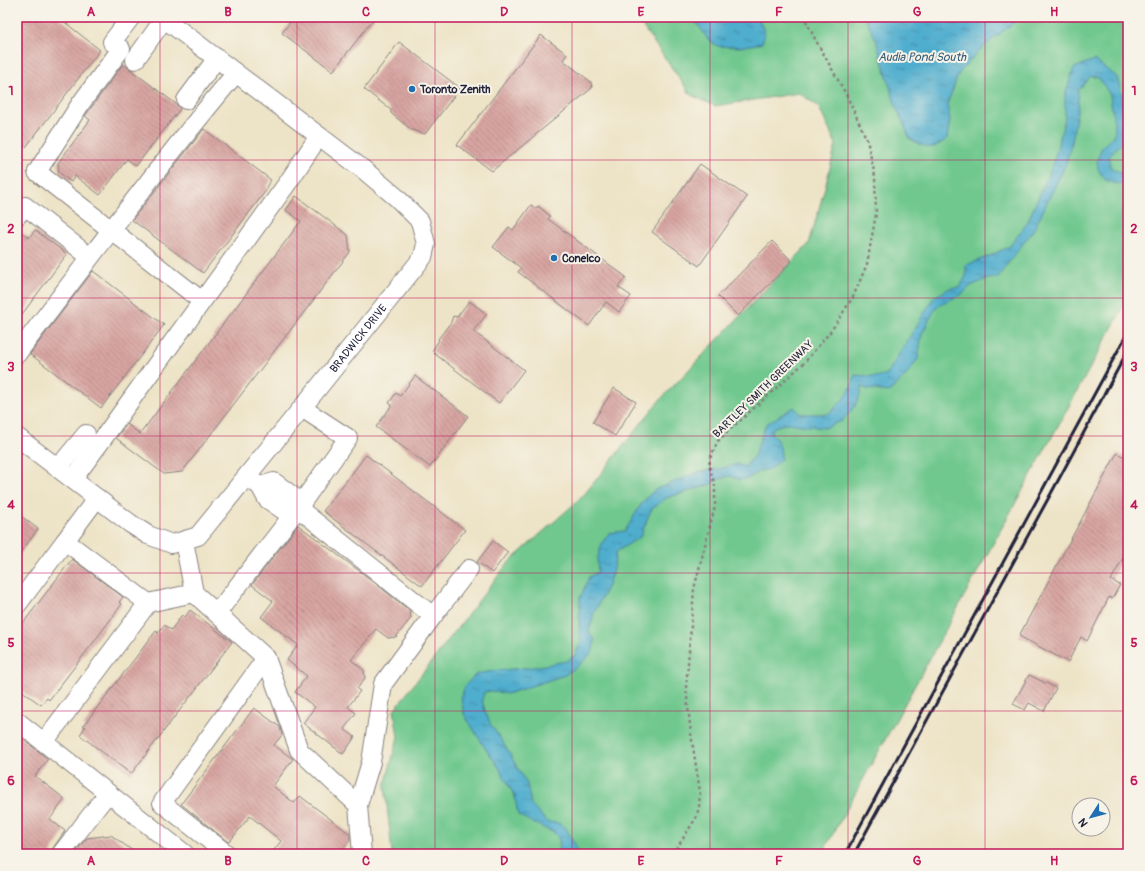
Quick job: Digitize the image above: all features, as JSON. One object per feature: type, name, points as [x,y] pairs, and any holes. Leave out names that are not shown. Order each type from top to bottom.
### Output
[{"type":"street","points":[[131,17],[117,45],[37,172],[202,302]]},
{"type":"street","points":[[135,60],[163,18]]},
{"type":"street","name":"BRADWICK DRIVE","points":[[17,437],[131,524],[148,535],[172,544],[198,536],[253,481],[302,408],[422,257],[426,244],[420,221],[396,197],[364,170],[163,18]]},
{"type":"street","points":[[186,100],[217,58]]},
{"type":"street","points":[[17,354],[111,230],[203,112],[236,73]]},
{"type":"street","points":[[73,479],[202,302],[319,136]]},
{"type":"street","points":[[17,216],[25,206],[90,257]]},
{"type":"street","points":[[217,613],[297,509],[348,438],[302,408]]},
{"type":"street","points":[[58,468],[86,434]]},
{"type":"street","points":[[253,481],[267,499],[297,509],[433,616]]},
{"type":"street","points":[[17,605],[97,498]]},
{"type":"street","points":[[65,540],[148,603]]},
{"type":"street","points":[[184,541],[194,593],[266,658],[299,750],[358,805]]},
{"type":"street","points":[[362,854],[358,805],[371,762],[383,684],[469,569]]},
{"type":"street","points":[[44,742],[148,603],[194,593]]},
{"type":"street","points":[[227,854],[162,803],[266,658]]},
{"type":"street","points":[[17,721],[185,854]]},
{"type":"street","points":[[61,854],[108,793]]},
{"type":"path","name":"BARTLEY SMITH GREENWAY","points":[[673,854],[696,818],[699,807],[700,792],[686,688],[694,589],[715,506],[715,486],[710,465],[711,456],[724,434],[803,364],[831,331],[853,297],[867,264],[876,214],[875,176],[867,140],[846,94],[804,17]]},
{"type":"green space","points":[[636,17],[1128,17],[1128,299],[822,854],[392,854],[385,785],[398,737],[394,710],[508,563],[583,496],[659,401],[809,244],[836,144],[818,106],[799,93],[715,106],[691,95]]},
{"type":"water","points":[[695,17],[760,17],[759,19],[765,34],[762,43],[740,47],[717,46],[708,39],[698,25]]},
{"type":"water","name":"Audia Pond South","points":[[865,17],[1016,17],[1013,23],[982,48],[959,73],[947,105],[950,119],[947,139],[936,146],[929,147],[921,145],[910,139],[895,104],[876,40]]},
{"type":"water","points":[[1094,60],[1117,77],[1122,95],[1124,133],[1120,144],[1108,157],[1111,168],[1121,173],[1128,171],[1128,184],[1112,183],[1104,179],[1098,169],[1097,160],[1102,147],[1113,136],[1115,130],[1110,95],[1099,78],[1091,76],[1078,90],[1078,106],[1072,142],[1065,166],[1034,229],[997,278],[987,279],[971,286],[961,295],[940,304],[934,311],[922,334],[918,359],[905,377],[889,392],[861,387],[861,393],[855,406],[842,421],[824,428],[787,423],[774,427],[771,433],[779,445],[781,459],[771,469],[759,471],[749,478],[740,480],[730,476],[719,479],[709,485],[666,498],[651,510],[640,537],[616,552],[614,567],[607,588],[594,613],[589,632],[595,640],[592,653],[578,666],[565,675],[507,694],[492,691],[484,692],[482,700],[485,711],[491,725],[527,784],[531,804],[547,822],[558,823],[566,828],[576,847],[576,854],[560,854],[559,839],[555,833],[518,815],[515,797],[498,766],[464,714],[461,698],[465,686],[476,674],[534,667],[567,661],[575,655],[581,642],[579,626],[580,598],[589,577],[598,572],[597,560],[602,543],[609,533],[625,531],[642,503],[654,490],[699,472],[737,464],[745,467],[754,456],[766,424],[794,407],[800,414],[828,414],[845,397],[851,387],[855,375],[879,377],[887,374],[934,297],[950,288],[960,287],[966,276],[966,265],[990,256],[1010,246],[1027,223],[1053,164],[1065,118],[1065,95],[1074,68]]},
{"type":"building","points":[[17,17],[58,17],[100,50],[26,147],[17,140]]},
{"type":"building","points":[[294,17],[375,17],[333,71],[282,33]]},
{"type":"building","points":[[541,35],[567,54],[563,60],[591,82],[592,88],[492,171],[457,145]]},
{"type":"building","name":"Toronto Zenith","points":[[399,42],[460,88],[425,134],[412,130],[393,115],[391,110],[364,89]]},
{"type":"building","points":[[123,64],[176,104],[180,109],[136,166],[127,159],[100,195],[75,176],[71,182],[59,172],[58,163],[90,120],[85,116]]},
{"type":"building","points":[[204,129],[271,180],[266,187],[268,188],[203,273],[132,220]]},
{"type":"building","points":[[700,164],[747,197],[699,266],[652,232]]},
{"type":"building","points":[[296,196],[348,235],[350,252],[182,472],[164,474],[116,438],[127,424],[140,434],[301,221],[286,210]]},
{"type":"building","name":"Conelco","points":[[531,205],[536,209],[538,206],[550,216],[548,219],[626,277],[618,287],[631,296],[619,312],[606,302],[589,326],[518,272],[521,268],[493,247],[509,227],[513,230]]},
{"type":"building","points":[[17,229],[29,238],[35,230],[67,254],[17,321]]},
{"type":"building","points":[[772,241],[792,261],[738,316],[718,296]]},
{"type":"building","points":[[93,271],[164,325],[101,408],[30,354]]},
{"type":"building","points":[[469,301],[487,314],[473,331],[524,370],[499,403],[432,351],[439,340],[438,339],[451,322],[453,316],[457,317]]},
{"type":"building","points":[[415,376],[468,416],[430,467],[376,427],[392,405],[389,403],[396,393],[400,396]]},
{"type":"building","points":[[614,388],[636,402],[615,436],[593,422]]},
{"type":"building","points":[[1117,453],[1128,459],[1128,549],[1111,580],[1120,585],[1112,599],[1109,597],[1087,641],[1081,637],[1068,662],[1019,636]]},
{"type":"building","points":[[366,455],[465,530],[422,586],[323,511]]},
{"type":"building","points":[[17,513],[38,529],[17,558]]},
{"type":"building","points":[[298,525],[410,611],[411,618],[396,637],[388,638],[376,629],[351,660],[364,670],[365,678],[357,689],[360,691],[348,707],[356,713],[344,729],[355,737],[343,754],[303,723],[315,707],[295,692],[307,676],[287,660],[298,645],[261,617],[273,601],[252,585]]},
{"type":"building","points":[[493,541],[508,552],[492,573],[477,562]]},
{"type":"building","points":[[72,559],[123,597],[119,602],[122,604],[49,700],[47,698],[41,705],[17,687],[17,631]]},
{"type":"building","points":[[190,610],[232,642],[131,774],[80,735],[85,727],[83,726],[156,631],[158,633],[164,625],[171,630],[182,615],[185,617]]},
{"type":"building","points":[[1029,675],[1056,688],[1044,711],[1029,703],[1025,710],[1013,704]]},
{"type":"building","points":[[254,708],[280,727],[282,735],[274,745],[293,759],[273,786],[294,803],[300,796],[350,834],[350,840],[340,854],[271,854],[281,841],[250,816],[228,842],[181,804]]},
{"type":"building","points":[[17,734],[48,759],[35,776],[65,799],[50,819],[65,831],[53,848],[51,854],[17,854]]},
{"type":"building","points":[[111,835],[137,854],[74,854],[87,838]]},
{"type":"railway","points":[[845,854],[1128,332]]},
{"type":"railway","points":[[854,854],[1128,350]]},
{"type":"place","name":"Toronto Zenith","points":[[412,89]]},
{"type":"place","name":"Conelco","points":[[554,258]]}]
